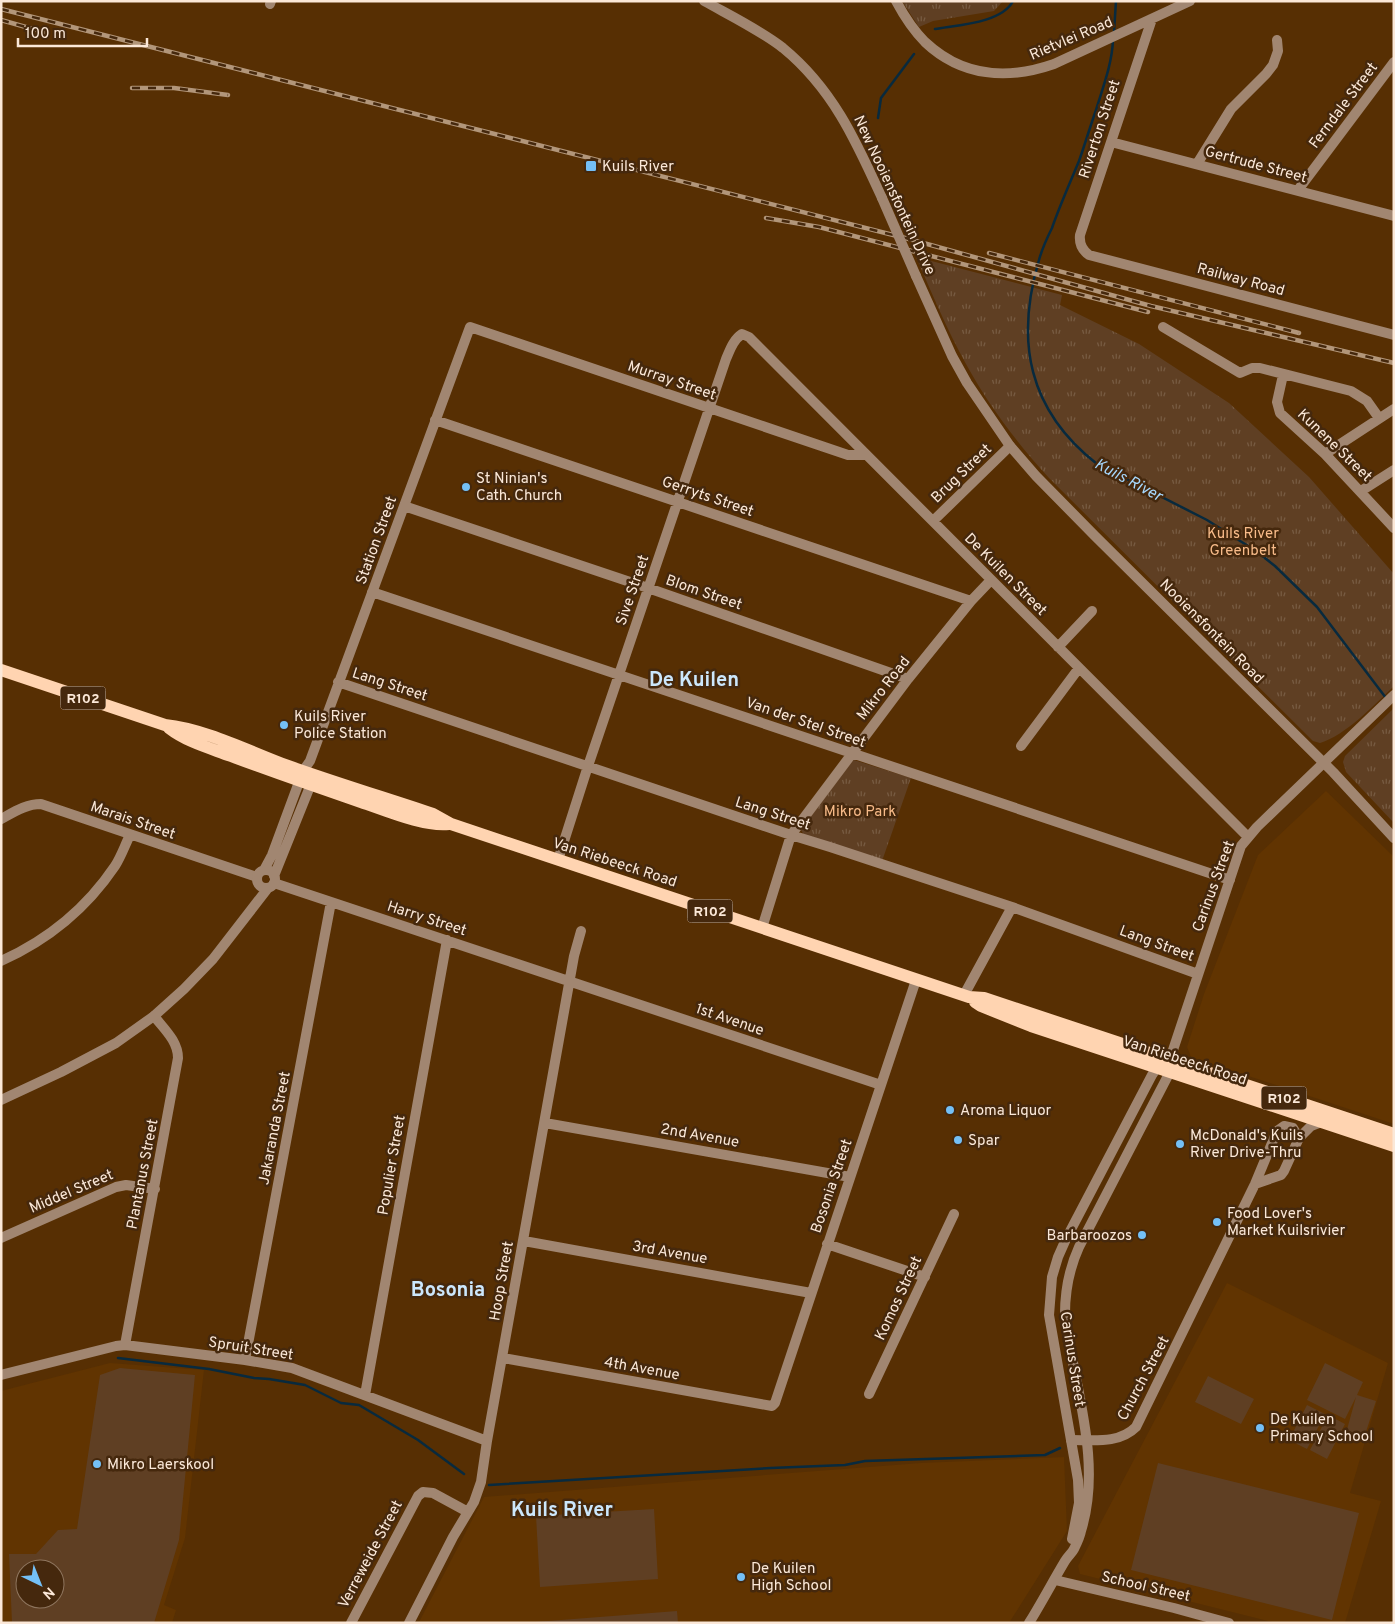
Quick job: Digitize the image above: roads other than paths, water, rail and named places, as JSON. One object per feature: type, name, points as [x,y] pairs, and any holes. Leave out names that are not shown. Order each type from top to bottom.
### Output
[{"type":"main road","name":"Van Riebeeck Road","points":[[1,670],[165,725],[200,733],[409,818],[439,825],[451,824],[966,996],[981,1006],[1031,1026],[1168,1062],[1394,1134]]},
{"type":"main road","name":"Van Riebeeck Road","points":[[1168,1062],[1320,1122],[1394,1146]]},
{"type":"street","name":"New Nooiensfontein Drive","points":[[704,1],[775,43],[794,57],[829,96],[847,123],[952,356],[967,383],[1010,446]]},
{"type":"street","name":"Rietvlei Road","points":[[896,1],[911,26],[924,42],[934,50],[959,64],[990,73],[1011,74],[1036,70],[1054,64],[1190,1]]},
{"type":"street","name":"Riverton Street","points":[[1082,250],[1080,235],[1152,18]]},
{"type":"street","points":[[1196,164],[1231,108],[1273,65],[1278,51],[1277,40]]},
{"type":"street","name":"Ferndale Street","points":[[1298,190],[1394,62]]},
{"type":"street","name":"Gertrude Street","points":[[1111,142],[1394,216]]},
{"type":"street","name":"Railway Road","points":[[1082,250],[1090,255],[1394,335]]},
{"type":"street","name":"Murray Street","points":[[470,327],[848,455],[866,455]]},
{"type":"street","name":"Station Street","points":[[1,1100],[62,1072],[116,1043],[154,1016],[213,959],[239,925],[266,880],[307,775],[338,682],[470,327]]},
{"type":"street","points":[[1164,327],[1240,372],[1256,368],[1351,391],[1367,401],[1379,418]]},
{"type":"street","name":"Sive Street","points":[[558,860],[709,408],[731,346],[742,334]]},
{"type":"street","name":"De Kuilen Street","points":[[742,334],[749,337],[1247,836]]},
{"type":"street","name":"Kunene Street","points":[[1283,375],[1277,402],[1280,413],[1325,454],[1394,528]]},
{"type":"street","points":[[1325,454],[1394,409]]},
{"type":"street","name":"Gerryts Street","points":[[435,420],[971,602]]},
{"type":"street","name":"Brug Street","points":[[933,521],[1010,446]]},
{"type":"street","name":"Nooiensfontein Road","points":[[1010,446],[1075,516],[1324,763],[1394,838]]},
{"type":"street","points":[[1361,491],[1394,470]]},
{"type":"street","name":"Blom Street","points":[[404,506],[648,588],[908,679]]},
{"type":"street","name":"Mikro Road","points":[[762,928],[791,835],[908,679],[991,580]]},
{"type":"street","name":"Van der Stel Street","points":[[372,592],[1230,880]]},
{"type":"street","points":[[1058,647],[1092,611]]},
{"type":"street","points":[[1021,746],[1079,668]]},
{"type":"street","name":"Lang Street","points":[[338,682],[791,835],[1012,907],[1198,974]]},
{"type":"street","name":"Carinus Street","points":[[1086,1440],[1066,1322],[1065,1298],[1067,1280],[1079,1247],[1168,1062],[1241,846],[1247,836],[1394,695]]},
{"type":"street","name":"Marais Street","points":[[1,819],[24,807],[41,804],[266,880]]},
{"type":"street","points":[[1,961],[19,953],[52,932],[78,912],[115,866],[130,835]]},
{"type":"street","name":"Harry Street","points":[[266,880],[570,981]]},
{"type":"street","name":"Jakaranda Street","points":[[245,1360],[331,902]]},
{"type":"street","points":[[966,996],[1012,907]]},
{"type":"street","name":"Hoop Street","points":[[409,1623],[453,1537],[474,1502],[480,1482],[574,956],[581,931]]},
{"type":"street","name":"Populier Street","points":[[365,1395],[447,940]]},
{"type":"street","name":"Bosonia Street","points":[[775,1403],[916,980]]},
{"type":"street","name":"1st Avenue","points":[[570,981],[881,1085]]},
{"type":"street","name":"Plantanus Street","points":[[125,1345],[178,1058],[178,1050],[174,1041],[154,1016]]},
{"type":"street","name":"Carinus Street","points":[[1072,1440],[1049,1315],[1052,1277],[1066,1239],[1168,1062]]},
{"type":"street","points":[[1255,1184],[1281,1176],[1299,1138],[1311,1126],[1320,1122]]},
{"type":"street","name":"2nd Avenue","points":[[545,1123],[850,1177]]},
{"type":"street","name":"Church Street","points":[[1072,1440],[1121,1438],[1128,1435],[1136,1427],[1255,1184],[1277,1131],[1284,1126],[1288,1126],[1297,1132],[1299,1138]]},
{"type":"street","name":"Middel Street","points":[[1,1238],[116,1187],[126,1185],[155,1189]]},
{"type":"street","name":"Komos Street","points":[[869,1394],[954,1214]]},
{"type":"street","name":"3rd Avenue","points":[[524,1240],[811,1293]]},
{"type":"street","points":[[827,1244],[925,1277]]},
{"type":"street","name":"Spruit Street","points":[[1,1375],[125,1345],[245,1360],[292,1368],[487,1441]]},
{"type":"street","name":"4th Avenue","points":[[503,1358],[768,1406],[772,1406],[775,1403]]},
{"type":"street","points":[[1029,1623],[1066,1559],[1074,1531],[1079,1503],[1078,1480],[1072,1440]]},
{"type":"street","points":[[1066,1559],[1074,1550],[1087,1508],[1089,1480],[1086,1440]]},
{"type":"street","name":"Verreweide Street","points":[[351,1623],[418,1496],[423,1492],[433,1493],[468,1512]]},
{"type":"street","name":"School Street","points":[[1055,1580],[1229,1623]]},
{"type":"waterway","points":[[935,29],[978,22],[999,14],[1013,1]]},
{"type":"waterway","name":"Kuils River","points":[[1114,32],[1116,1]]},
{"type":"waterway","name":"Kuils River","points":[[1113,40],[1109,67],[1096,110],[1079,161],[1046,240],[1032,290],[1028,318],[1029,346],[1033,372],[1042,397],[1055,421],[1074,443],[1097,464],[1207,520],[1256,551],[1275,566],[1317,607],[1386,698]]},
{"type":"waterway","points":[[878,118],[881,98],[914,54]]},
{"type":"waterway","points":[[118,1358],[209,1369],[305,1385],[341,1403],[359,1405],[418,1440],[464,1474]]},
{"type":"waterway","points":[[489,1485],[845,1465],[865,1461],[1045,1455],[1060,1448]]},
{"type":"railway","points":[[1,9],[909,239],[1151,306],[1394,363]]},
{"type":"railway","points":[[1,20],[47,33]]},
{"type":"railway","points":[[132,88],[174,88],[228,95]]},
{"type":"railway","points":[[766,218],[819,227],[1148,312]]},
{"type":"railway","points":[[989,253],[1299,333]]},
{"type":"place","name":"Kuils River","points":[[591,166]]},
{"type":"place","name":"St Ninian's Cath. Church","points":[[466,487]]},
{"type":"place","name":"Kuils River Police Station","points":[[284,725]]},
{"type":"place","name":"Aroma Liquor","points":[[950,1110]]},
{"type":"place","name":"Spar","points":[[958,1140]]},
{"type":"place","name":"McDonald's Kuils River Drive-Thru","points":[[1180,1144]]},
{"type":"place","name":"Food Lover's Market Kuilsrivier","points":[[1217,1222]]},
{"type":"place","name":"Barbaroozos","points":[[1142,1235]]},
{"type":"place","name":"De Kuilen Primary School","points":[[1260,1428]]},
{"type":"place","name":"Mikro Laerskool","points":[[97,1464]]},
{"type":"place","name":"De Kuilen High School","points":[[741,1577]]},
{"type":"district","name":"De Kuilen","points":[[694,679]]},
{"type":"district","name":"Bosonia","points":[[448,1289]]},
{"type":"district","name":"Kuils River","points":[[562,1509]]},
{"type":"park label","name":"Kuils River Greenbelt","points":[[1243,542]]},
{"type":"park label","name":"Mikro Park","points":[[860,811]]}]
